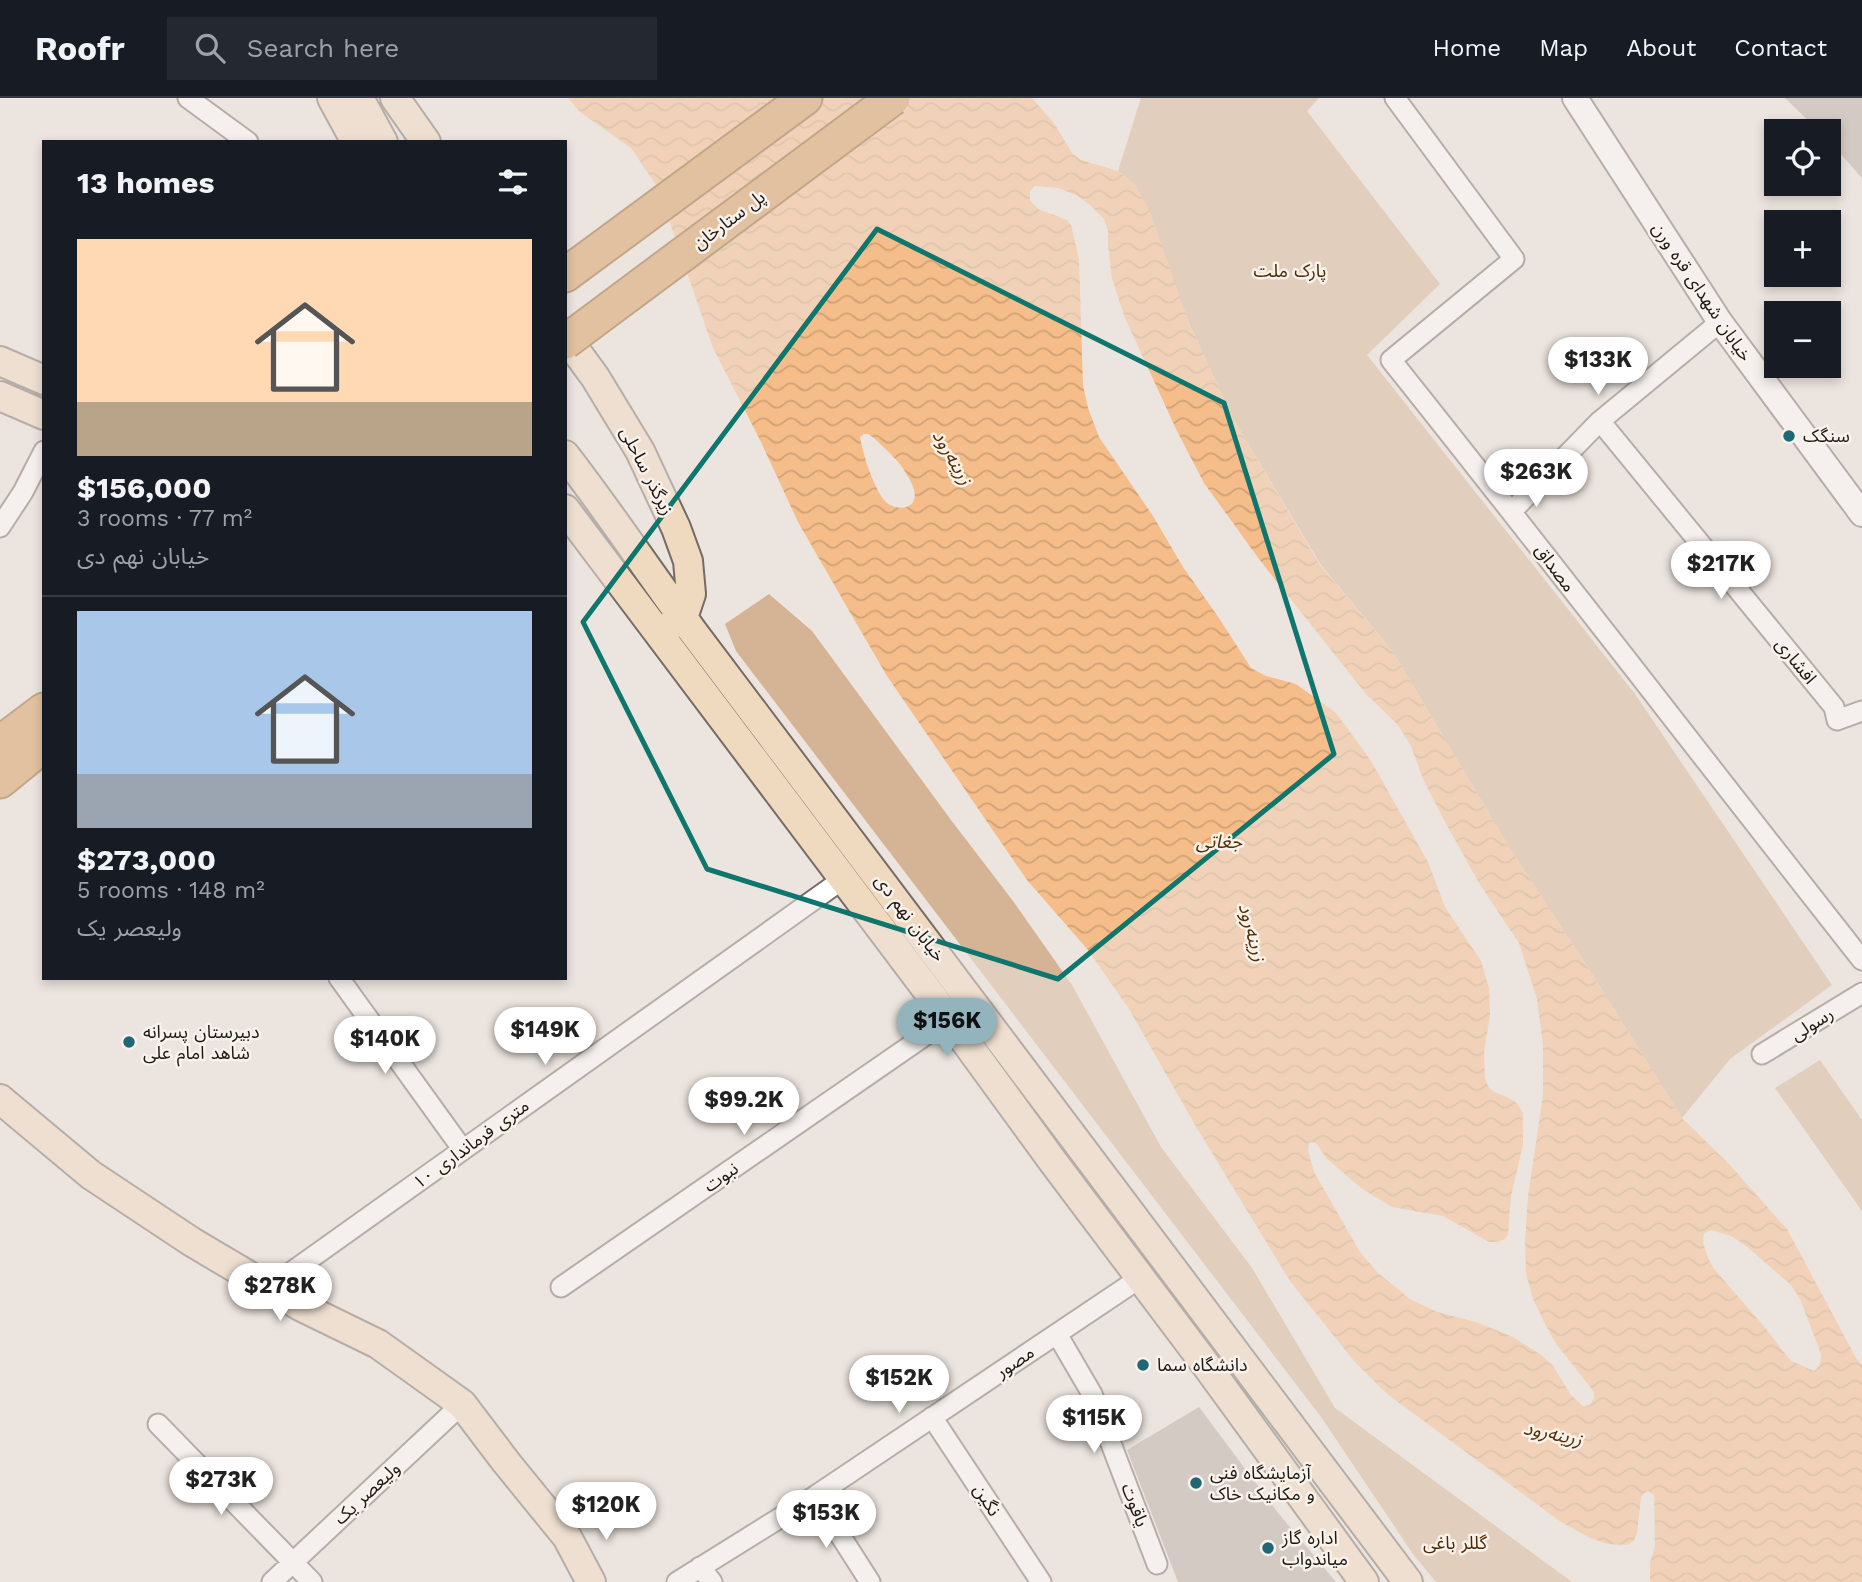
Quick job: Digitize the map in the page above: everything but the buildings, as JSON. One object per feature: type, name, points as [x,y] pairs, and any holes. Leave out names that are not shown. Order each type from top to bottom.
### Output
[{"type":"highway","points":[[567,274],[805,98]]},
{"type":"highway","name":"پل ستارخان","points":[[567,341],[893,98]]},
{"type":"highway","points":[[0,743],[42,711]]},
{"type":"highway","points":[[0,781],[42,747]]},
{"type":"main road","points":[[332,98],[355,140]]},
{"type":"main road","points":[[359,98],[382,140]]},
{"type":"main road","points":[[395,98],[425,140]]},
{"type":"main road","name":"زیرگذر ساحلی","points":[[567,340],[595,377],[640,451],[676,528],[688,561],[691,593],[683,618]]},
{"type":"main road","points":[[0,362],[42,379]]},
{"type":"main road","points":[[0,396],[42,414]]},
{"type":"main road","name":"خیابان نهم دی","points":[[567,458],[683,618],[1408,1582]]},
{"type":"main road","name":"خیابان نهم دی","points":[[567,512],[949,1019],[1364,1582]]},
{"type":"main road","points":[[658,633],[683,618]]},
{"type":"main road","points":[[0,1099],[91,1175],[191,1242],[300,1306],[378,1344],[462,1404],[567,1537],[610,1582]]},
{"type":"main road","points":[[1140,1278],[1167,1259]]},
{"type":"main road","points":[[567,1537],[591,1582]]},
{"type":"street","points":[[188,98],[245,140]]},
{"type":"street","name":"مصداق","points":[[1395,98],[1514,259],[1391,360],[1862,960]]},
{"type":"street","name":"خیابان شهدای قره ورن","points":[[1575,98],[1720,323],[1860,509]]},
{"type":"street","points":[[1512,511],[1600,421],[1720,323]]},
{"type":"street","name":"افشاری","points":[[1600,421],[1834,707],[1837,720],[1862,711]]},
{"type":"street","points":[[0,527],[23,492],[42,455]]},
{"type":"street","name":"۱۰ متری فرمانداری","points":[[269,1288],[843,878]]},
{"type":"street","points":[[341,980],[463,1150]]},
{"type":"street","name":"رسولی","points":[[1762,1054],[1862,993]]},
{"type":"street","name":"نبوت","points":[[561,1287],[949,1019]]},
{"type":"street","name":"مصور","points":[[677,1582],[706,1575],[815,1496],[1140,1278]]},
{"type":"street","name":"یاقوت","points":[[1056,1334],[1092,1394],[1157,1564]]},
{"type":"street","name":"ولیعصر یک","points":[[272,1582],[462,1404]]},
{"type":"street","name":"نگین","points":[[932,1417],[1041,1582]]},
{"type":"street","points":[[158,1424],[312,1582]]},
{"type":"street","points":[[815,1496],[870,1582]]},
{"type":"highlighted area","points":[[877,229],[1224,403],[1334,754],[1058,979],[707,869],[583,622]]},
{"type":"green space","name":"پارک ملت","points":[[1141,98],[1319,98],[1307,111],[1440,284],[1367,355],[1635,694],[1832,985],[1730,1059],[1682,1118],[1509,847],[1393,652],[1321,565],[1232,417],[1189,323],[1136,186],[1118,171]]},
{"type":"green space","name":"گللر باغی","points":[[769,594],[812,631],[1013,901],[1072,985],[1161,1147],[1252,1268],[1335,1408],[1572,1582],[1436,1582],[1413,1554],[1321,1417],[736,651],[725,624]]},
{"type":"green space","points":[[1820,1060],[1862,1120],[1862,1211],[1775,1088]]},
{"type":"water","name":"جغاتی","points":[[568,98],[1032,98],[1054,123],[1072,153],[1081,160],[1118,171],[1136,186],[1150,212],[1189,323],[1232,417],[1320,565],[1393,652],[1509,847],[1682,1118],[1730,1165],[1787,1229],[1862,1365],[1862,1582],[1650,1582],[1650,1563],[1655,1546],[1654,1495],[1648,1491],[1641,1498],[1634,1541],[1627,1545],[1608,1544],[1590,1538],[1561,1522],[1387,1394],[1354,1361],[1290,1281],[1195,1125],[1129,1009],[1088,950],[1027,880],[887,676],[798,522],[713,348],[658,188],[631,148],[580,112]],"holes":[[[1035,186],[1058,188],[1076,195],[1104,219],[1108,230],[1112,279],[1125,318],[1204,483],[1259,559],[1366,694],[1398,725],[1411,746],[1423,779],[1445,822],[1479,883],[1519,943],[1537,999],[1543,1044],[1543,1095],[1528,1196],[1526,1273],[1533,1299],[1545,1324],[1557,1345],[1594,1392],[1590,1405],[1583,1406],[1571,1395],[1553,1366],[1543,1356],[1513,1337],[1476,1322],[1437,1312],[1410,1299],[1378,1273],[1360,1252],[1314,1172],[1308,1150],[1311,1142],[1317,1144],[1326,1158],[1361,1188],[1392,1207],[1443,1216],[1489,1242],[1505,1239],[1508,1234],[1511,1196],[1523,1145],[1523,1113],[1517,1103],[1489,1088],[1485,1079],[1484,1053],[1490,1015],[1489,988],[1481,961],[1445,907],[1428,862],[1371,761],[1335,712],[1296,684],[1266,676],[1251,668],[1099,437],[1083,385],[1079,259],[1071,225],[1067,220],[1038,209],[1030,200],[1030,191]],[[864,434],[874,438],[904,470],[915,494],[909,506],[893,506],[882,497],[863,452],[860,437]],[[1711,1230],[1731,1236],[1791,1285],[1800,1299],[1821,1354],[1820,1363],[1814,1371],[1791,1361],[1714,1269],[1703,1243],[1704,1233]]]},
{"type":"place","name":"سنگک","points":[[1789,436]]},
{"type":"place","name":"دبیرستان پسرانه شاهد امام علی","points":[[129,1042]]},
{"type":"place","name":"دانشگاه سما","points":[[1143,1365]]},
{"type":"place","name":"آزمایشگاه فنی و مکانیک خاک","points":[[1196,1483]]},
{"type":"place","name":"اداره گاز میاندواب","points":[[1268,1548]]},
{"type":"water label","name":"زرینه‌رود","points":[[953,457]]},
{"type":"water label","name":"زرینه‌رود","points":[[1253,932]]},
{"type":"water label","name":"زرینه‌رود","points":[[1553,1433]]}]
